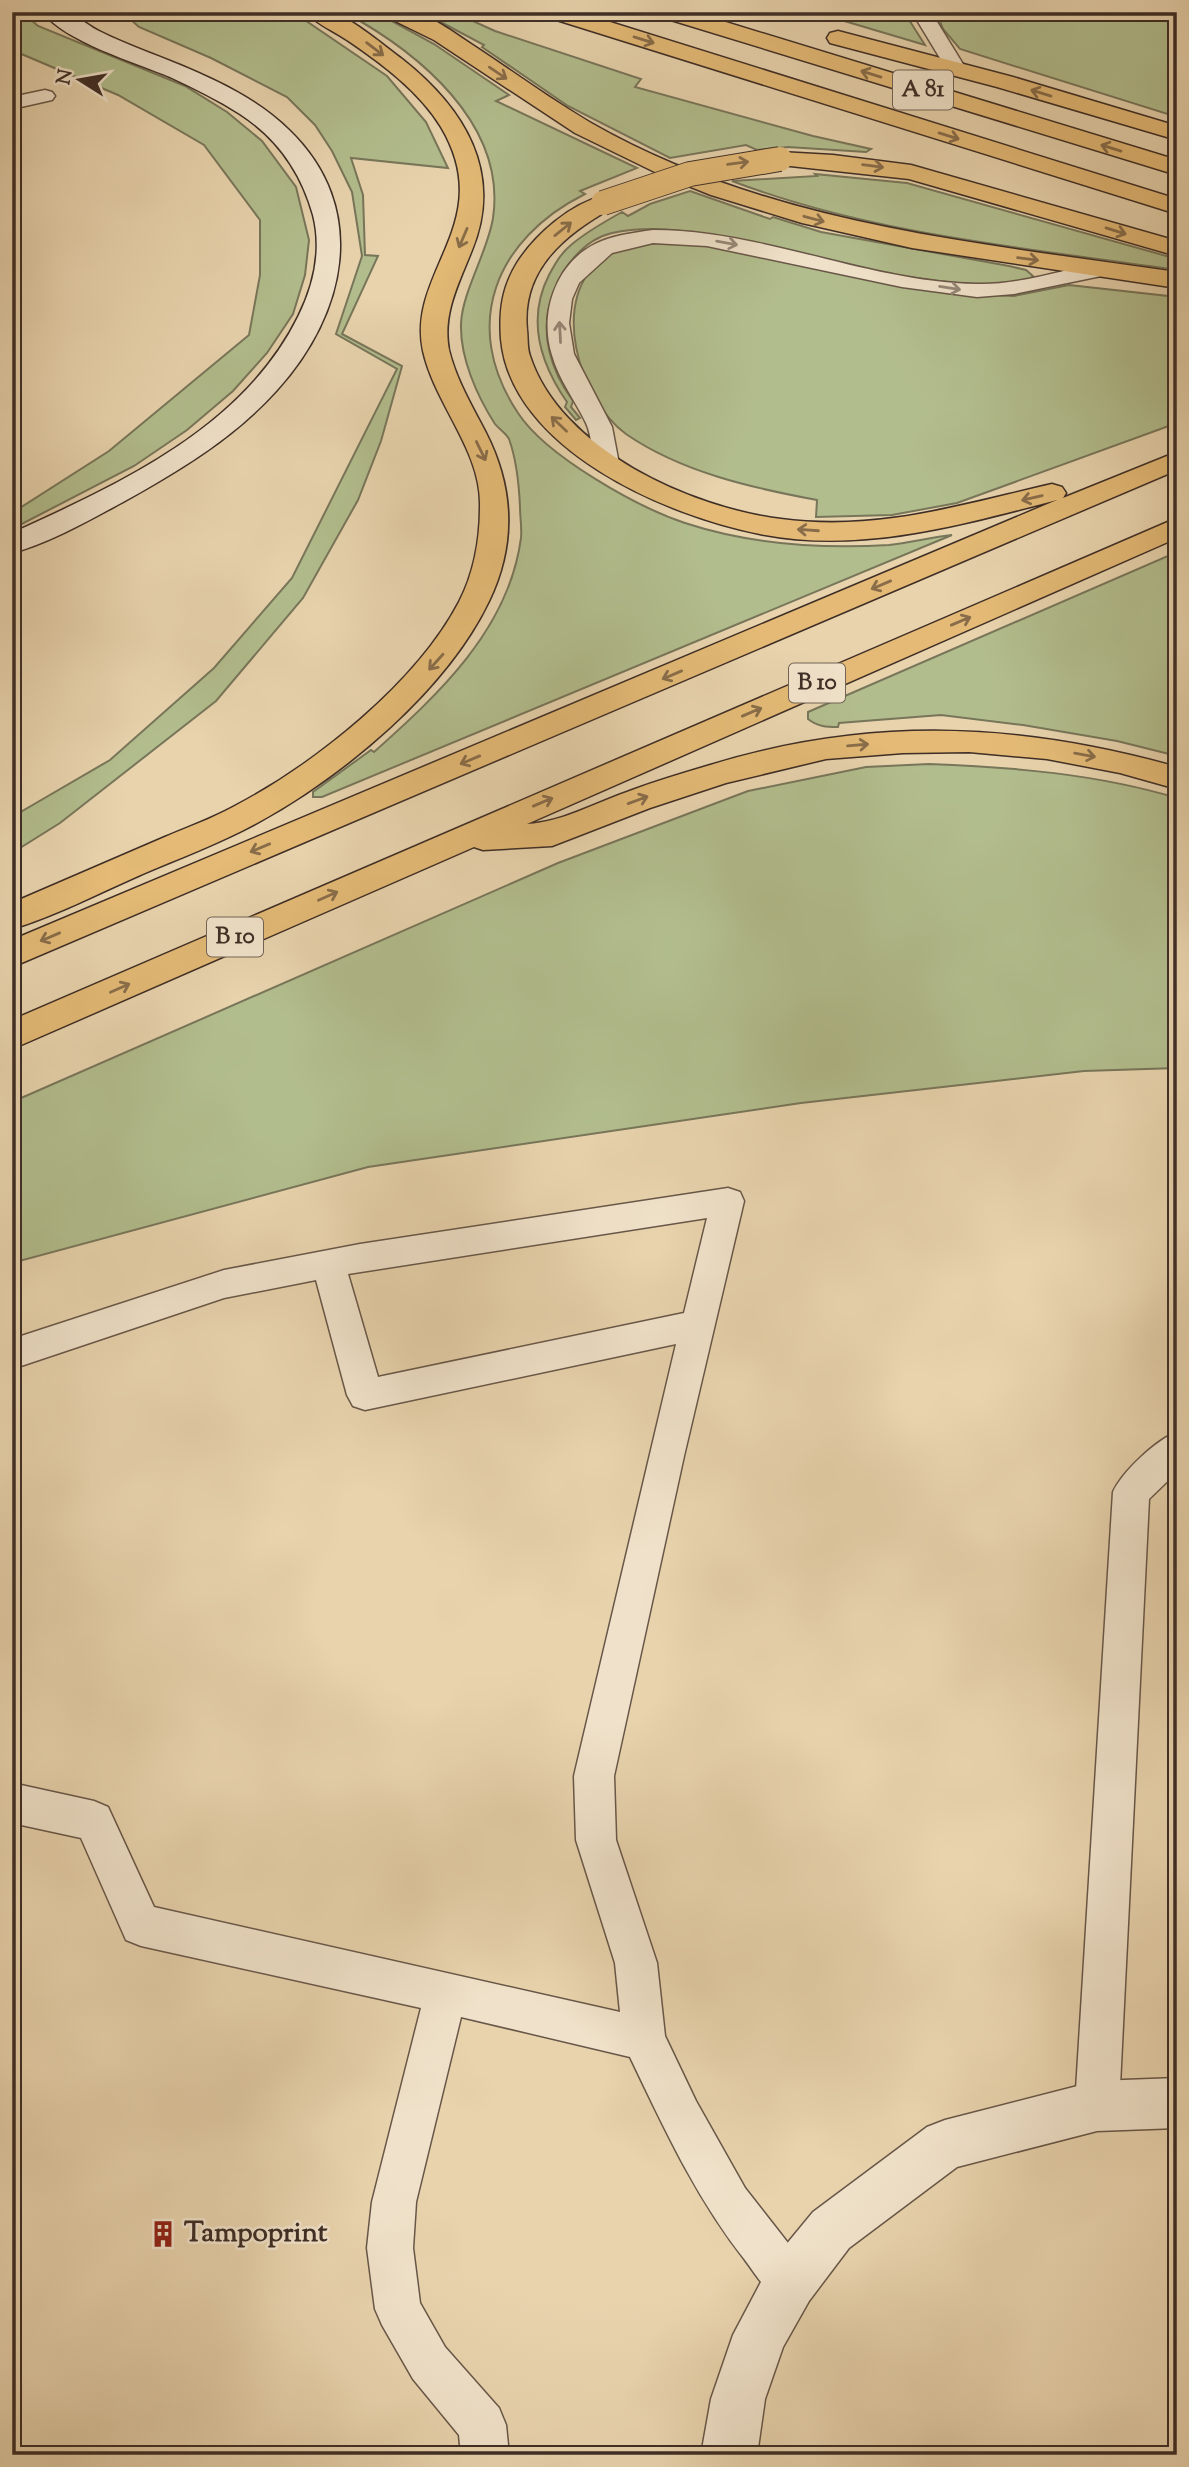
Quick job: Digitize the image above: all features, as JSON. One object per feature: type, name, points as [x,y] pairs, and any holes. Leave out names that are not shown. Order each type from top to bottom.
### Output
[{"type":"highway","points":[[12,917],[251,812],[331,756],[393,708],[442,655],[473,605],[492,554],[495,504],[488,465],[440,361],[434,328],[441,286],[469,226],[472,190],[467,158],[458,135],[429,95],[358,37],[317,12]]},
{"type":"highway","points":[[395,12],[442,35],[583,128],[669,170],[720,190],[811,218],[873,233],[979,253],[1177,280]]},
{"type":"highway","name":"A 81","points":[[555,12],[1177,207]]},
{"type":"highway","name":"A 81","points":[[669,12],[1177,167]]},
{"type":"highway","points":[[728,12],[796,28]]},
{"type":"highway","points":[[820,34],[956,69],[1177,133]]},
{"type":"highway","points":[[1147,472],[930,523],[893,529],[838,531],[762,526],[726,518],[669,497],[607,464],[586,449],[544,410],[524,380],[516,360],[511,326],[513,300],[523,272],[531,262],[561,230],[603,203],[653,182],[684,174],[719,166],[780,159],[833,162],[911,172],[1177,249]]},
{"type":"highway","name":"B 10","points":[[12,954],[1177,460]]},
{"type":"highway","name":"B 10","points":[[12,1035],[1177,527]]},
{"type":"highway","points":[[458,839],[552,834],[638,800],[720,773],[826,748],[969,741],[1034,747],[1120,762],[1177,778]]},
{"type":"street","points":[[12,544],[78,514],[175,460],[245,407],[283,368],[309,328],[328,276],[330,239],[321,198],[281,135],[247,109],[173,70],[69,25],[54,12]]},
{"type":"street","points":[[729,2455],[738,2399],[760,2335],[790,2282],[831,2230],[945,2145],[1097,2106],[1177,2103]]},
{"type":"lane","points":[[921,12],[956,69]]},
{"type":"lane","points":[[12,103],[45,96]]},
{"type":"lane","points":[[607,464],[599,425],[576,388],[565,362],[560,340],[559,308],[564,288],[578,271],[601,249],[620,241],[667,237],[725,242],[959,290],[1025,288],[1079,272],[1103,269]]},
{"type":"lane","points":[[12,1354],[224,1284],[728,1201],[594,1776],[596,1840],[636,1963],[644,2039],[681,2116],[729,2204],[790,2282]]},
{"type":"lane","points":[[328,1265],[365,1395],[697,1325]]},
{"type":"lane","points":[[1097,2106],[1131,1492],[1177,1448]]},
{"type":"lane","points":[[12,1803],[94,1821],[141,1925],[644,2039]]},
{"type":"lane","points":[[446,1992],[394,2202],[390,2248],[398,2309],[429,2363],[482,2424],[485,2455]]},
{"type":"green space","points":[[12,12],[22,12],[38,26],[185,86],[227,112],[262,141],[296,187],[309,240],[305,275],[293,314],[267,353],[233,391],[187,430],[134,466],[12,529],[12,513],[109,451],[249,335],[260,275],[260,220],[204,145],[118,95],[12,50]]},
{"type":"green space","points":[[122,12],[293,12],[387,76],[426,122],[448,168],[351,158],[363,195],[365,255],[378,256],[342,334],[402,366],[381,441],[358,500],[303,598],[216,701],[60,823],[12,853],[12,817],[110,760],[214,668],[292,578],[397,369],[336,334],[362,256],[352,192],[332,151],[315,125],[287,97],[211,58],[139,27]]},
{"type":"green space","points":[[344,12],[379,14],[434,44],[509,95],[496,101],[637,168],[580,191],[585,194],[554,213],[528,235],[509,260],[496,288],[490,317],[491,348],[501,380],[518,413],[549,446],[618,493],[685,523],[735,536],[786,544],[837,546],[889,545],[952,535],[322,797],[313,797],[313,792],[371,750],[374,752],[423,707],[467,657],[502,602],[514,571],[521,534],[518,481],[512,447],[508,437],[495,424],[476,389],[461,337],[462,312],[493,218],[494,184],[486,152],[472,122],[452,95],[427,70],[372,28]]},
{"type":"green space","points":[[422,12],[453,12],[495,31],[641,79],[635,87],[813,136],[871,149],[866,152],[788,147],[757,150],[746,145],[670,158],[568,106],[482,47],[484,45]]},
{"type":"green space","points":[[814,12],[904,12],[925,45]]},
{"type":"green space","points":[[936,12],[1177,12],[1177,117],[960,49],[943,29]]},
{"type":"green space","points":[[815,174],[907,183],[1177,259],[1177,270],[896,227],[840,215],[732,181],[817,176]]},
{"type":"green space","points":[[690,191],[770,219],[773,217],[821,232],[1009,266],[1026,270],[1033,276],[1028,282],[964,284],[896,275],[689,232],[650,229],[612,233],[591,242],[574,258],[556,287],[548,311],[549,351],[559,377],[573,401],[571,407],[580,418],[576,420],[565,407],[567,402],[543,357],[539,341],[538,308],[549,275],[567,248],[602,223],[622,212],[628,216],[650,204]]},
{"type":"green space","points":[[672,242],[698,244],[948,293],[1014,296],[1069,285],[1177,297],[1177,423],[957,503],[892,515],[816,517],[817,500],[718,477],[670,459],[647,447],[626,434],[609,418],[595,397],[583,373],[576,347],[574,321],[577,296],[587,274],[605,257],[620,250]]},
{"type":"green space","points":[[1177,552],[1177,756],[1117,741],[941,715],[839,723],[838,727],[826,727],[808,719],[808,712]]},
{"type":"green space","points":[[929,764],[992,767],[1085,777],[1177,798],[1177,1068],[1084,1071],[801,1103],[368,1167],[12,1263],[12,1102],[558,863],[748,791],[866,767]]},
{"type":"place","name":"Tampoprint","points":[[163,2234]]}]
